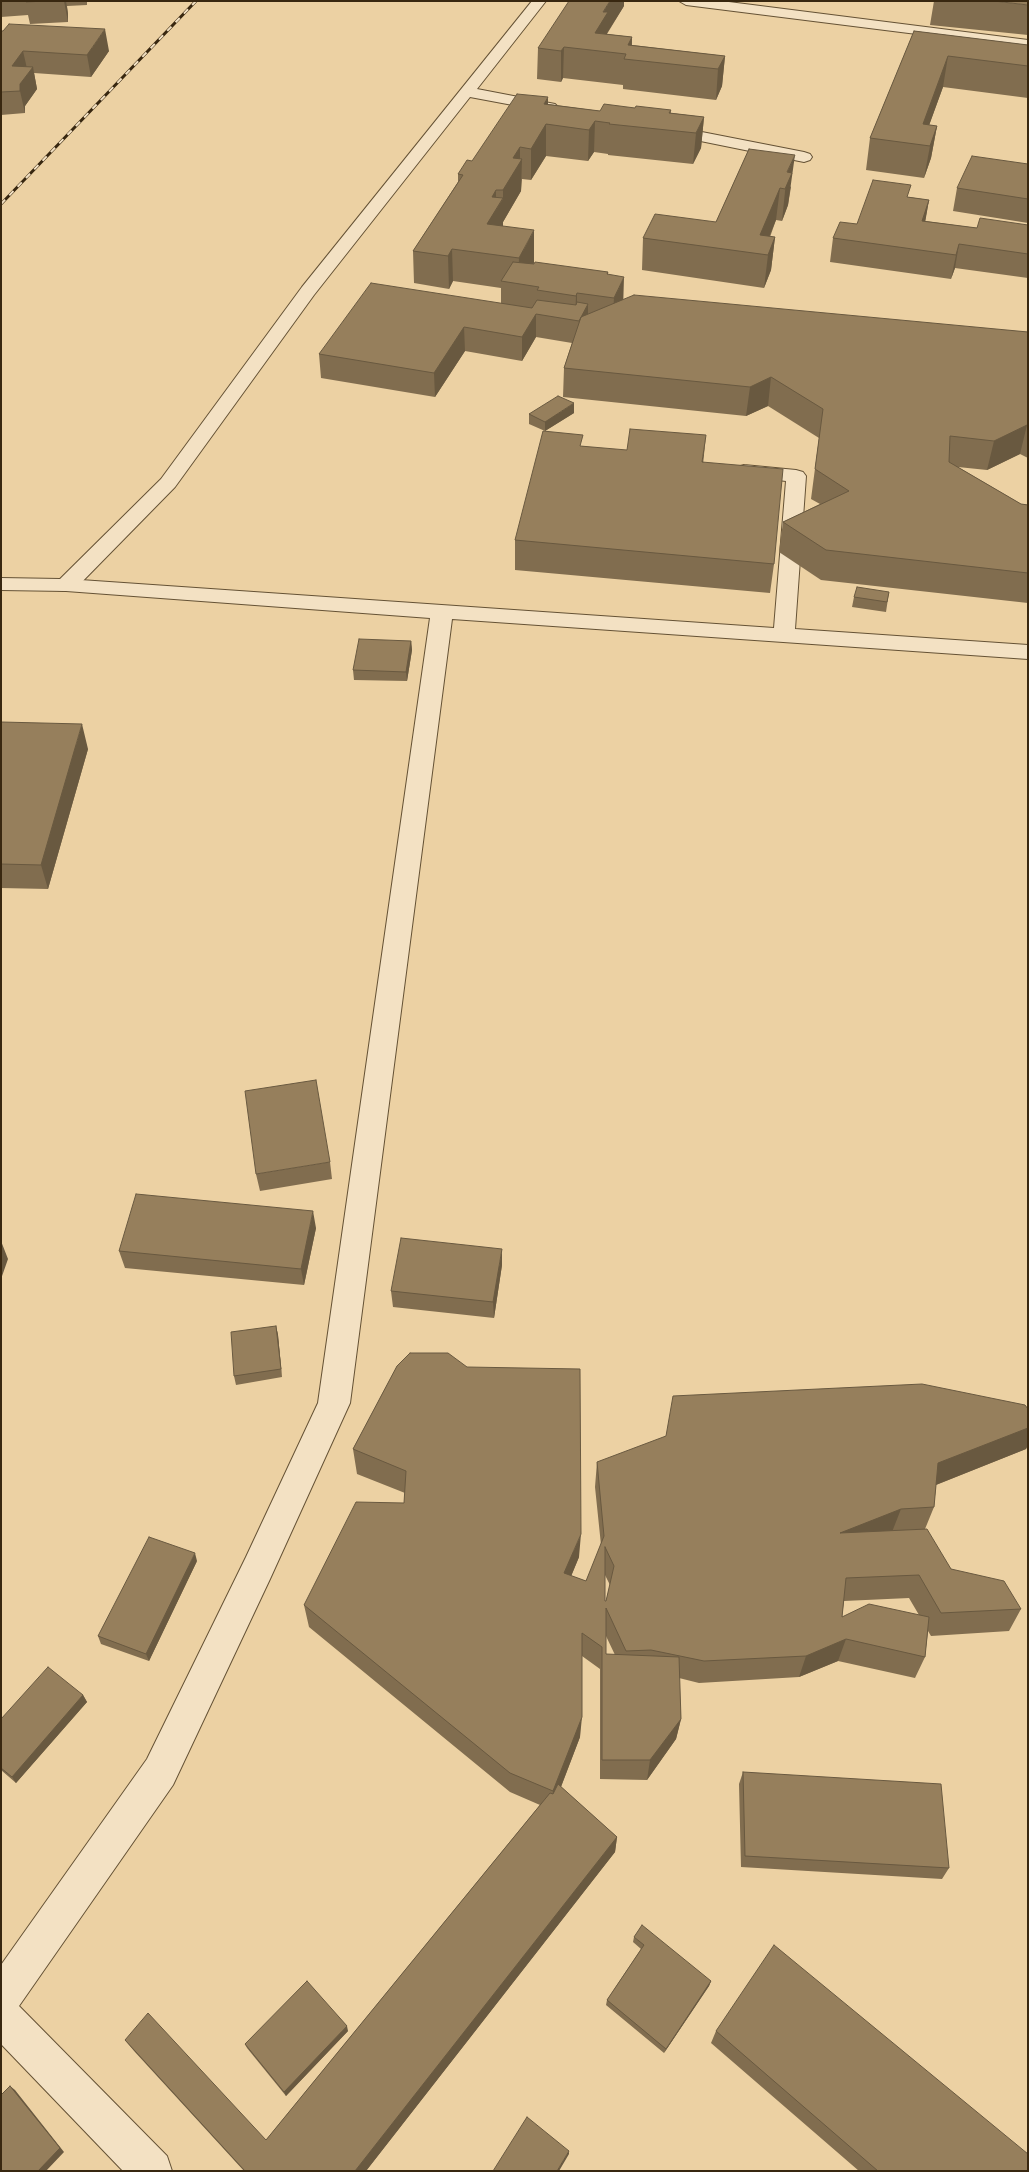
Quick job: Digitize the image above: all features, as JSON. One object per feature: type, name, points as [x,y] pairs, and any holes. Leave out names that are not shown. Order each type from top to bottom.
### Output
[{"type":"street","points":[[66,585],[168,483],[308,291],[539,1]]},
{"type":"street","points":[[686,1],[1028,44]]},
{"type":"street","points":[[468,92],[565,110]]},
{"type":"street","points":[[652,127],[804,157]]},
{"type":"street","points":[[726,469],[796,476],[784,635]]},
{"type":"street","points":[[1,584],[66,585],[1028,652]]},
{"type":"street","points":[[1,1999],[160,1772],[258,1568],[334,1403],[442,612]]},
{"type":"street","points":[[1,2016],[152,2171]]},
{"type":"building","points":[[569,1],[610,1],[603,12],[608,12],[595,33],[632,37],[628,45],[725,56],[718,69],[624,59],[626,54],[564,47],[561,51],[538,48]]},
{"type":"building","points":[[994,1],[1028,1],[1028,5]]},
{"type":"building","points":[[9,24],[105,29],[87,55],[23,51],[12,66],[33,67],[20,84],[20,91],[1,92],[1,31]]},
{"type":"building","points":[[914,31],[1028,45],[1028,66],[948,56],[923,124],[937,126],[930,146],[870,138]]},
{"type":"building","points":[[517,94],[548,97],[544,104],[600,111],[604,104],[671,110],[669,113],[704,117],[696,133],[595,121],[589,130],[546,124],[531,149],[520,147],[513,158],[522,159],[503,190],[496,190],[492,197],[503,198],[487,224],[534,230],[519,258],[452,249],[448,256],[413,251],[463,175],[458,174],[467,160],[472,161]]},
{"type":"building","points":[[749,149],[795,155],[787,172],[792,173],[785,189],[780,188],[760,235],[775,237],[768,255],[643,238],[655,214],[716,222]]},
{"type":"building","points":[[972,156],[1028,164],[1028,199],[957,188]]},
{"type":"building","points":[[873,180],[911,185],[907,197],[929,200],[922,221],[977,228],[980,218],[1028,225],[1028,254],[959,244],[956,255],[833,238],[840,222],[857,224]]},
{"type":"building","points":[[513,262],[534,264],[535,262],[608,272],[607,274],[624,277],[614,298],[577,293],[576,296],[537,290],[539,287],[501,281]]},
{"type":"building","points":[[371,283],[532,308],[537,300],[576,305],[577,302],[588,304],[579,321],[536,314],[522,337],[464,327],[434,373],[319,354]]},
{"type":"building","points":[[634,295],[1028,332],[1028,425],[994,441],[950,436],[949,462],[1021,504],[1028,505],[1028,573],[826,550],[783,522],[849,491],[815,469],[823,409],[771,377],[750,387],[564,368],[581,317]]},
{"type":"building","points":[[558,396],[574,403],[545,422],[529,414]]},
{"type":"building","points":[[630,429],[706,435],[702,462],[783,469],[774,564],[515,540],[543,431],[583,435],[580,446],[627,450]]},
{"type":"building","points":[[857,587],[889,592],[887,602],[854,597]]},
{"type":"building","points":[[359,639],[411,641],[406,672],[353,670]]},
{"type":"building","points":[[1,722],[82,724],[41,865],[1,864]]},
{"type":"building","points":[[316,1080],[330,1162],[256,1174],[245,1091]]},
{"type":"building","points":[[136,1194],[313,1211],[301,1269],[119,1251]]},
{"type":"building","points":[[401,1238],[502,1249],[493,1302],[391,1291]]},
{"type":"building","points":[[276,1326],[281,1369],[234,1376],[231,1332]]},
{"type":"building","points":[[410,1353],[448,1353],[467,1367],[580,1369],[581,1534],[564,1573],[586,1581],[604,1536],[597,1462],[666,1436],[673,1396],[922,1384],[1025,1405],[1028,1409],[1028,1428],[938,1463],[934,1507],[901,1509],[840,1533],[927,1529],[951,1569],[1004,1581],[1021,1609],[941,1613],[919,1575],[846,1578],[842,1617],[869,1604],[929,1617],[925,1657],[846,1639],[806,1656],[704,1661],[651,1650],[626,1651],[606,1608],[606,1654],[679,1657],[681,1719],[650,1760],[602,1760],[602,1647],[582,1633],[582,1717],[553,1791],[510,1773],[304,1605],[356,1502],[404,1503],[406,1471],[353,1449],[397,1366]],"holes":[[[605,1547],[614,1566],[606,1601],[605,1601]]]},
{"type":"building","points":[[149,1537],[195,1553],[146,1654],[98,1636]]},
{"type":"building","points":[[48,1667],[83,1695],[12,1777],[1,1768],[1,1719]]},
{"type":"building","points":[[743,1772],[941,1784],[949,1868],[745,1856]]},
{"type":"building","points":[[558,1784],[617,1837],[355,2171],[245,2171],[125,2040],[148,2013],[266,2140],[550,1793],[553,1794]]},
{"type":"building","points":[[642,1925],[711,1981],[666,2049],[607,2000],[644,1945],[634,1937]]},
{"type":"building","points":[[774,1945],[1028,2154],[1028,2171],[878,2171],[716,2031]]},
{"type":"building","points":[[307,1981],[347,2026],[284,2092],[245,2044]]},
{"type":"building","points":[[10,2086],[60,2148],[38,2171],[1,2171],[1,2095]]},
{"type":"building","points":[[527,2117],[569,2151],[557,2171],[493,2171]]},
{"type":"railway","points":[[1,204],[196,1]]}]
